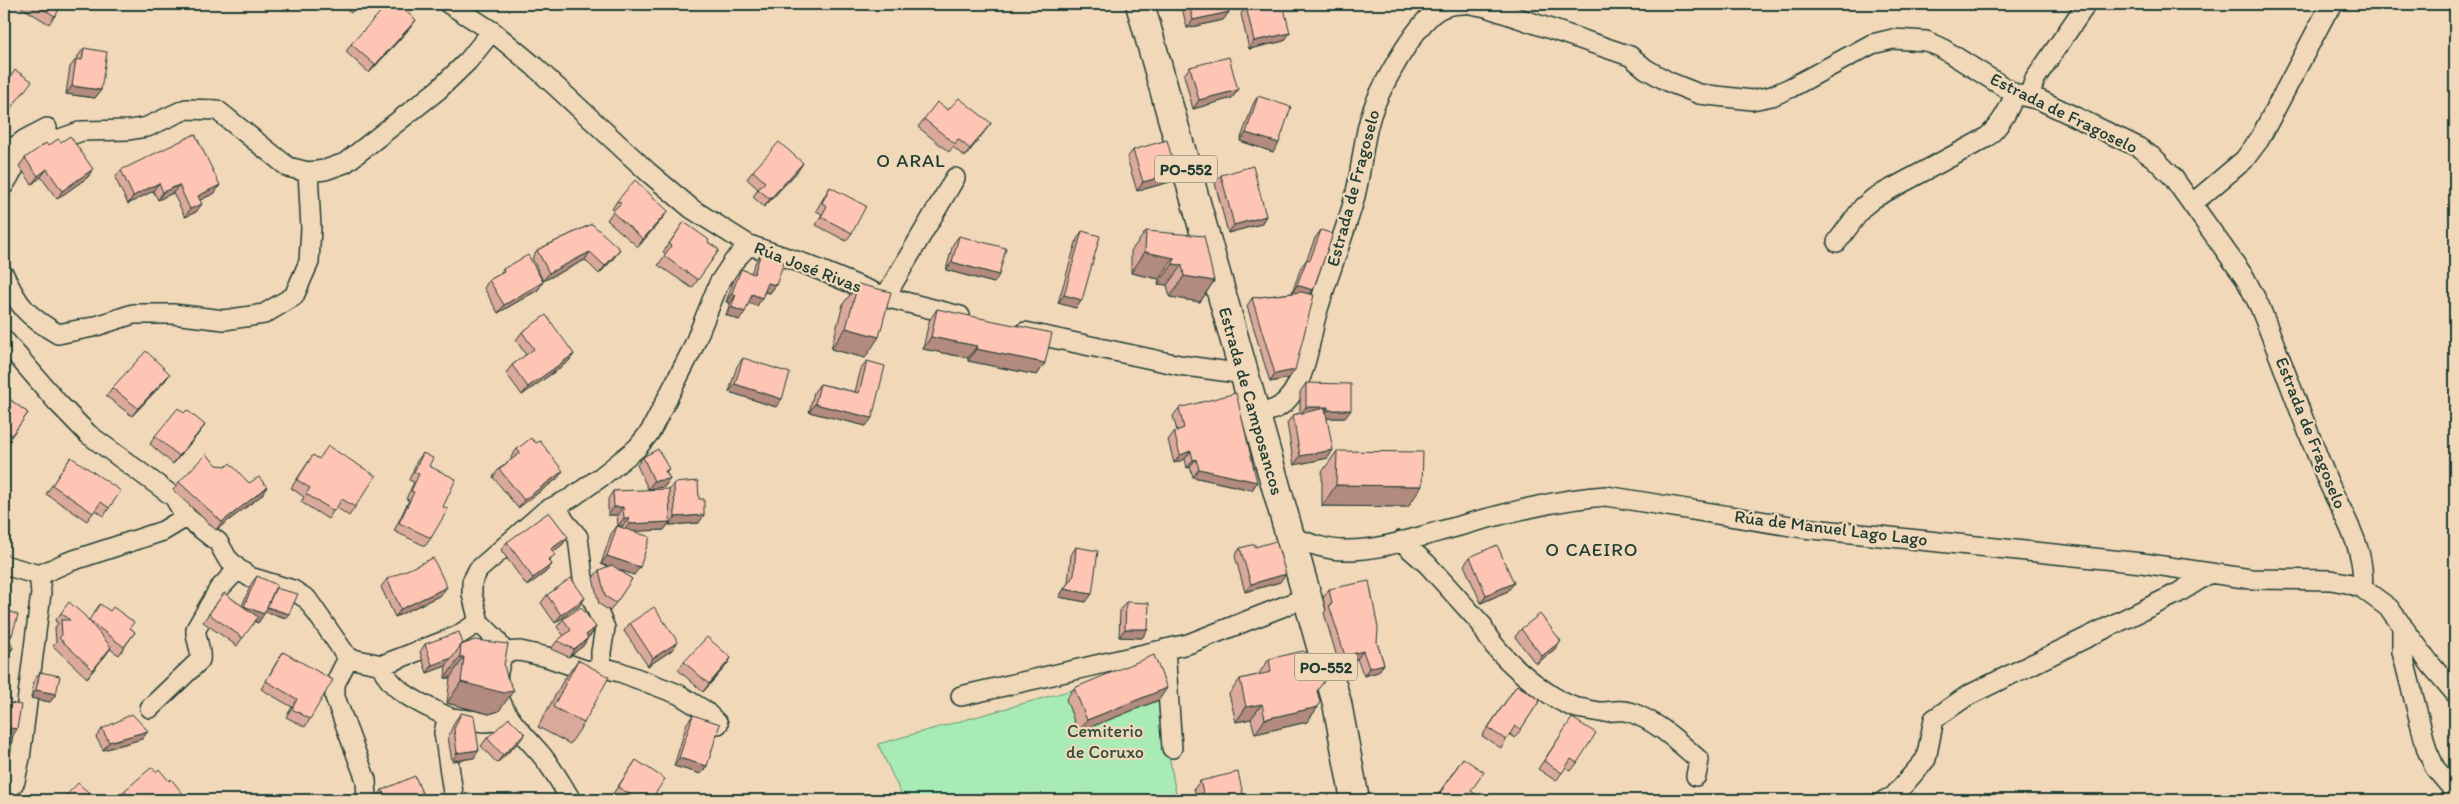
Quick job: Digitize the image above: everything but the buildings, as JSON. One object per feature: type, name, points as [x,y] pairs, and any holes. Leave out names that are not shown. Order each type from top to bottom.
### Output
[{"type":"main road","name":"Estrada de Camposancos","points":[[1140,4],[1336,704],[1355,800]]},
{"type":"street","name":"Rúa José Rivas","points":[[449,4],[492,31],[534,66],[648,172],[692,210],[749,245],[805,264],[885,297],[976,320]]},
{"type":"street","name":"Estrada de Fragoselo","points":[[1255,415],[1280,406],[1295,388],[1304,369],[1316,316],[1354,199],[1369,123],[1375,103],[1402,54],[1435,7],[1464,4]]},
{"type":"street","name":"Estrada de Fragoselo","points":[[1470,4],[1486,7],[1630,56],[1646,69],[1669,82],[1699,94],[1723,98],[1752,100],[1772,96],[1872,44],[1893,39],[1911,38],[1926,41],[1940,47],[2022,95],[2138,147],[2154,158],[2172,176],[2245,278],[2260,305],[2327,479],[2357,544],[2370,593]]},
{"type":"street","points":[[1837,242],[1863,207],[1874,198],[1986,138],[1997,128],[2035,79],[2083,9],[2084,4]]},
{"type":"street","points":[[2192,204],[2244,160],[2259,140],[2326,13],[2334,4]]},
{"type":"street","points":[[4,185],[17,163],[37,147],[82,131],[130,130],[147,127],[186,109],[217,110],[288,167],[308,172],[325,170],[345,163],[438,90],[468,61],[492,31]]},
{"type":"street","points":[[4,154],[24,140],[47,128]]},
{"type":"street","points":[[4,275],[13,295],[32,319],[58,334],[92,327],[133,314],[173,314],[224,320],[264,314],[294,296],[309,262],[311,228],[308,172]]},
{"type":"street","points":[[885,297],[955,178]]},
{"type":"street","points":[[570,800],[558,777],[509,719],[498,690],[497,676],[504,652],[495,638],[479,622],[472,594],[472,582],[478,570],[545,511],[571,498],[637,448],[650,432],[692,350],[719,283],[733,262],[749,245]]},
{"type":"street","points":[[1004,327],[1162,362],[1244,374]]},
{"type":"street","points":[[4,340],[57,402],[88,434],[174,497],[186,517],[218,542],[227,558],[238,569],[250,577],[293,590],[307,599],[348,658],[382,665],[457,636],[479,622]]},
{"type":"street","name":"Rúa de Manuel Lago Lago","points":[[1288,536],[1318,547],[1346,550],[1374,548],[1537,505],[1573,498],[1606,496],[1803,528],[2142,563],[2251,579],[2331,580],[2370,593]]},
{"type":"street","points":[[556,506],[565,522],[578,537],[582,578],[606,628],[601,652],[601,667]]},
{"type":"street","points":[[4,565],[39,576],[68,562],[163,530],[186,517]]},
{"type":"street","points":[[1401,541],[1427,564],[1482,625],[1485,637],[1512,666],[1561,700],[1575,707],[1601,712],[1614,710],[1629,712],[1663,728],[1699,760],[1696,776]]},
{"type":"street","points":[[150,708],[200,660],[201,652],[195,636],[196,629],[219,589],[238,569]]},
{"type":"street","points":[[1885,800],[1893,797],[1926,758],[1934,719],[1967,696],[2178,593],[2210,573]]},
{"type":"street","points":[[4,798],[15,782],[20,758],[41,593],[39,576]]},
{"type":"street","points":[[2370,593],[2402,625],[2431,666],[2455,693]]},
{"type":"street","points":[[962,696],[1188,644],[1305,598]]},
{"type":"street","points":[[2402,625],[2402,652],[2427,750],[2435,768],[2455,792]]},
{"type":"street","points":[[1165,649],[1172,748]]},
{"type":"street","points":[[504,652],[520,651],[588,670],[601,667],[678,694],[704,710],[718,724]]},
{"type":"street","points":[[348,658],[335,684],[335,697],[366,780],[367,800]]},
{"type":"street","points":[[382,665],[385,675],[396,687],[448,717],[485,722],[509,719]]},
{"type":"street","points":[[448,717],[444,732],[454,800]]},
{"type":"green space","name":"Cemiterio de Coruxo","points":[[1152,659],[1177,800],[904,800],[878,744],[1072,690]]},
{"type":"district","name":"O ARAL","points":[[911,160]]},
{"type":"district","name":"O CAEIRO","points":[[1592,549]]}]
